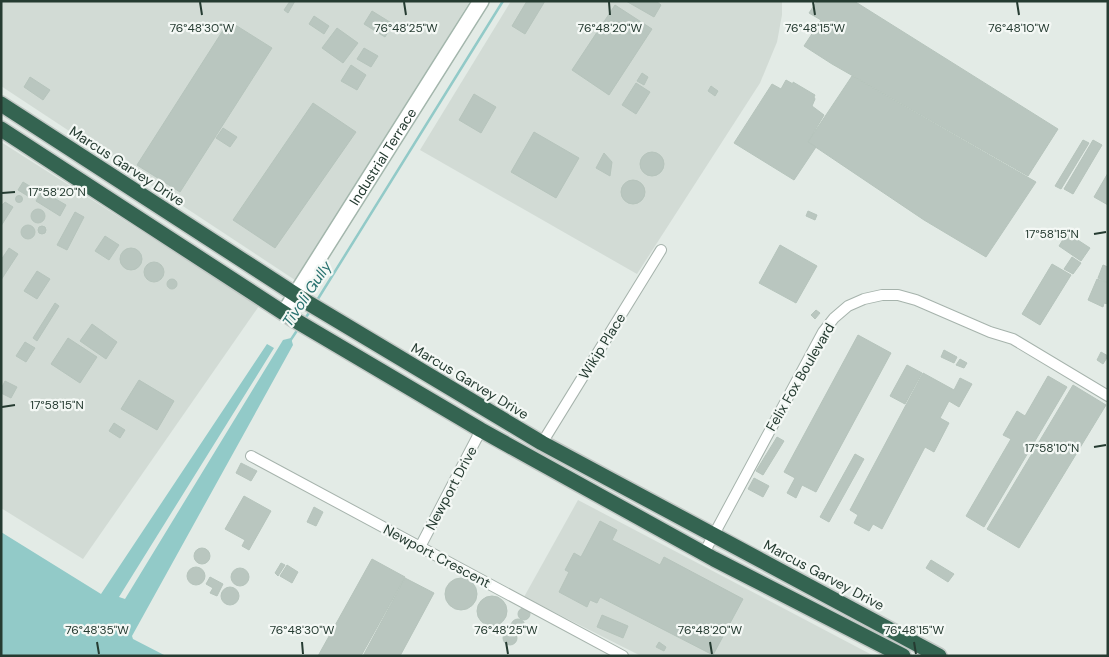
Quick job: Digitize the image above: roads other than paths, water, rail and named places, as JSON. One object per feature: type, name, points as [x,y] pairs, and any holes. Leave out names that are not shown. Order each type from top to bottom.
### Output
[{"type":"highway","name":"Marcus Garvey Drive","points":[[1,104],[314,307],[542,443],[939,656]]},
{"type":"highway","points":[[1,129],[284,313],[481,430],[704,553],[903,656]]},
{"type":"street","name":"Industrial Terrace","points":[[284,313],[481,1]]},
{"type":"street","name":"Wikip Place","points":[[542,443],[661,250]]},
{"type":"street","name":"Felix Fox Boulevard","points":[[704,553],[823,332],[834,318],[848,306],[864,299],[898,295],[916,300],[990,332],[1013,339],[1108,396]]},
{"type":"street","name":"Newport Drive","points":[[420,547],[481,430]]},
{"type":"street","name":"Newport Crescent","points":[[251,456],[623,656]]},
{"type":"water","points":[[291,338],[293,345],[132,636],[133,639],[166,656],[1,656],[1,532],[101,594],[267,344],[274,348],[119,597],[125,599],[283,340]]},
{"type":"waterway","name":"Tivoli Gully","points":[[316,302],[503,1]]},
{"type":"waterway","name":"Tivoli Gully","points":[[304,320],[311,310]]},
{"type":"waterway","name":"Tivoli Gully","points":[[290,341],[298,329]]}]
